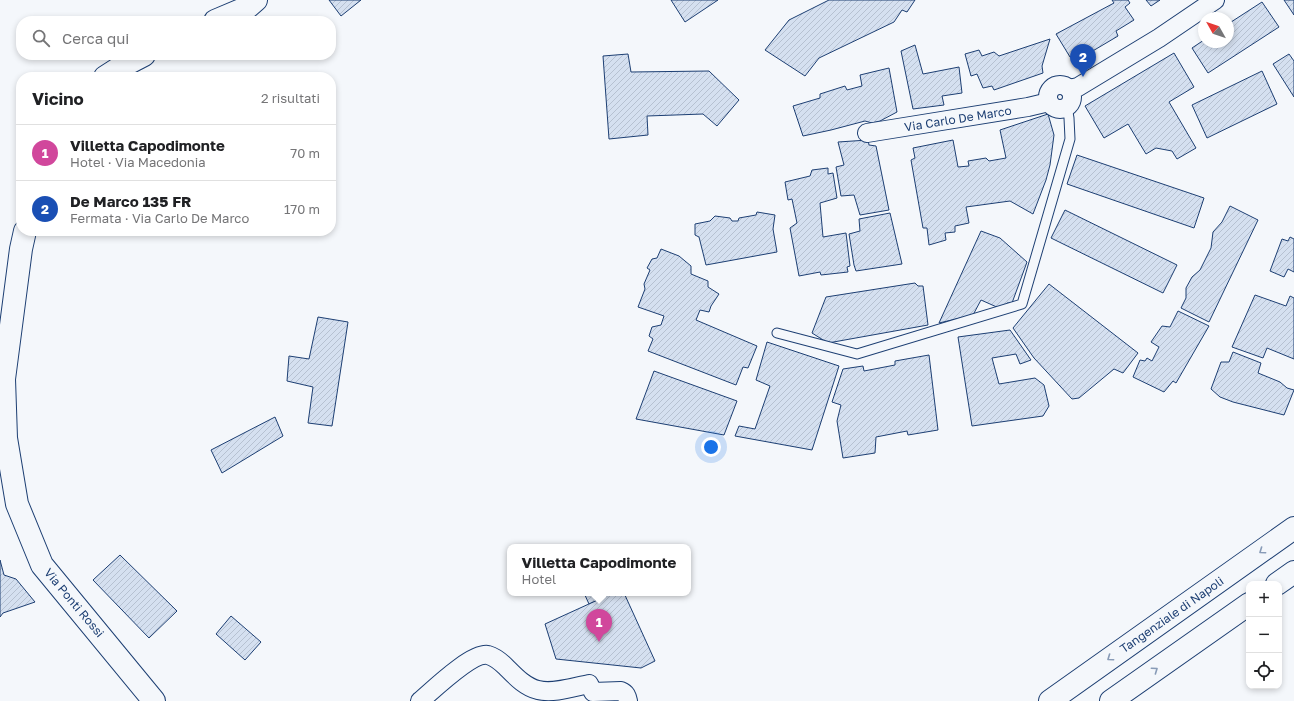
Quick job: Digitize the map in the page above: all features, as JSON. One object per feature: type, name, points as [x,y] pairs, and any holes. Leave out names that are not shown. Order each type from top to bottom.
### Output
[{"type":"main road","points":[[227,16],[248,7],[256,0]]},
{"type":"main road","points":[[113,72],[134,60]]},
{"type":"main road","name":"Via Ponti Rossi","points":[[24,236],[4,379],[3,439],[17,504],[42,565],[154,701]]},
{"type":"main road","name":"Tangenziale di Napoli","points":[[1050,701],[1294,528]]},
{"type":"main road","points":[[1281,581],[1294,572]]},
{"type":"main road","points":[[1111,701],[1246,606]]},
{"type":"street","points":[[1072,95],[1215,0]]},
{"type":"street","name":"Via Carlo De Marco","points":[[867,133],[1028,107],[1049,102],[1047,98],[1048,94],[1050,88],[1054,86],[1062,85],[1072,95]]},
{"type":"street","points":[[420,701],[456,670],[482,656],[488,655],[497,659],[530,688],[539,691],[549,692],[589,684],[593,692],[624,692],[628,701]]},
{"type":"lane","points":[[777,333],[857,354],[1022,304],[1070,139],[1069,118],[1072,95]]},
{"type":"building","points":[[329,0],[361,0],[341,16]]},
{"type":"building","points":[[671,0],[718,0],[685,22]]},
{"type":"building","points":[[829,0],[915,0],[907,12],[902,10],[894,22],[819,58],[805,76],[765,50],[789,20]]},
{"type":"building","points":[[1112,0],[1128,0],[1130,3],[1125,7],[1134,20],[1116,31],[1118,36],[1091,52],[1090,47],[1070,57],[1056,34],[1114,3]]},
{"type":"building","points":[[1146,0],[1160,0],[1151,6]]},
{"type":"building","points":[[1284,0],[1294,0],[1294,15]]},
{"type":"building","points":[[1262,2],[1279,27],[1208,73],[1192,48],[1198,44],[1198,48],[1234,48],[1234,20]]},
{"type":"building","points":[[1050,39],[1042,66],[1043,73],[994,90],[992,86],[983,88],[977,74],[971,76],[965,54],[979,50],[982,56],[994,52],[999,56]]},
{"type":"building","points":[[915,45],[923,74],[959,67],[962,93],[942,96],[944,105],[913,109],[901,51]]},
{"type":"building","points":[[1174,53],[1194,87],[1169,102],[1196,148],[1177,159],[1172,151],[1156,148],[1146,154],[1128,124],[1104,138],[1085,106]]},
{"type":"building","points":[[628,54],[631,72],[709,71],[739,100],[717,126],[703,114],[647,116],[648,135],[609,139],[603,56]]},
{"type":"building","points":[[1289,54],[1294,61],[1294,97],[1273,64]]},
{"type":"building","points":[[889,68],[897,112],[880,121],[872,123],[865,121],[803,136],[793,106],[820,98],[820,94],[845,86],[847,90],[862,86],[860,75]]},
{"type":"building","points":[[1262,71],[1277,104],[1207,138],[1192,105]]},
{"type":"building","points":[[1048,114],[1054,135],[1050,165],[1033,214],[1010,201],[966,207],[969,223],[955,226],[955,232],[945,233],[946,240],[929,245],[927,228],[923,228],[911,160],[915,158],[913,148],[953,140],[958,167],[969,166],[968,161],[986,158],[989,161],[1006,158],[1000,130]]},
{"type":"building","points":[[868,140],[869,145],[876,146],[889,210],[860,215],[854,195],[841,196],[836,167],[844,165],[838,142]]},
{"type":"building","points":[[1077,155],[1204,198],[1194,228],[1067,184]]},
{"type":"building","points":[[828,168],[828,174],[833,173],[837,198],[820,203],[823,237],[846,233],[850,266],[847,267],[848,272],[821,275],[820,272],[799,276],[790,228],[797,223],[792,199],[788,200],[785,182],[810,176],[812,170]]},
{"type":"building","points":[[1230,206],[1258,220],[1209,322],[1181,308],[1186,298],[1186,288],[1192,277],[1200,270],[1211,248],[1213,232],[1222,222]]},
{"type":"building","points":[[1065,210],[1177,265],[1163,293],[1051,238]]},
{"type":"building","points":[[757,212],[775,215],[773,229],[777,252],[706,265],[699,237],[695,235],[695,224],[710,221],[715,216],[730,218],[732,221],[738,221],[739,218],[756,215]]},
{"type":"building","points":[[890,213],[902,264],[856,271],[849,234],[860,231],[859,219]]},
{"type":"building","points":[[981,231],[1000,238],[1027,262],[1012,303],[1007,303],[1004,307],[999,308],[981,300],[973,315],[939,323]]},
{"type":"building","points":[[1290,237],[1294,239],[1294,272],[1288,269],[1284,277],[1270,271],[1282,239],[1288,241]]},
{"type":"building","points":[[661,249],[679,256],[691,266],[691,274],[708,281],[708,287],[719,294],[709,312],[700,310],[696,320],[757,346],[748,368],[743,367],[736,385],[648,351],[653,339],[649,336],[652,327],[661,325],[664,316],[638,307],[645,289],[644,284],[650,270],[647,268],[652,259],[657,258]]},
{"type":"building","points":[[915,283],[918,286],[923,286],[928,325],[828,343],[812,333],[826,297]]},
{"type":"building","points":[[1049,284],[1138,353],[1123,373],[1114,369],[1079,398],[1072,399],[1034,358],[1013,328]]},
{"type":"building","points":[[1255,295],[1286,306],[1290,296],[1294,298],[1294,359],[1267,348],[1263,358],[1232,347]]},
{"type":"building","points":[[1178,311],[1209,326],[1176,383],[1173,381],[1164,392],[1133,377],[1140,360],[1145,361],[1147,358],[1152,361],[1159,347],[1151,342],[1162,326],[1170,327]]},
{"type":"building","points":[[318,317],[348,322],[332,426],[308,423],[313,387],[287,381],[289,356],[309,359]]},
{"type":"building","points":[[1010,330],[1031,360],[1020,364],[1016,354],[992,358],[999,384],[1035,378],[1044,385],[1049,406],[1043,416],[972,426],[958,337]]},
{"type":"building","points":[[767,342],[839,366],[812,450],[735,436],[739,426],[755,429],[770,386],[756,380]]},
{"type":"building","points":[[1233,352],[1261,363],[1258,373],[1280,382],[1287,388],[1294,390],[1284,415],[1233,402],[1220,397],[1211,389],[1221,362],[1229,362]]},
{"type":"building","points":[[929,355],[938,430],[908,435],[907,431],[876,437],[875,453],[843,458],[837,421],[841,405],[832,402],[843,369],[863,366],[864,371],[895,365],[895,361]]},
{"type":"building","points":[[654,371],[737,401],[724,435],[636,419]]},
{"type":"building","points":[[275,417],[283,436],[222,473],[211,450]]},
{"type":"building","points":[[120,555],[177,611],[149,638],[93,580]]},
{"type":"building","points":[[0,560],[4,575],[16,579],[35,602],[3,613],[0,617]]},
{"type":"building","points":[[585,596],[606,597],[589,604]]},
{"type":"building","points":[[606,596],[625,596],[655,661],[641,668],[556,659],[545,624]]},
{"type":"building","points":[[231,616],[261,642],[245,660],[216,634]]},
{"type":"place","name":"De Marco 135 FR","points":[[1083,77]]},
{"type":"place","name":"Villetta Capodimonte","points":[[599,642]]}]
